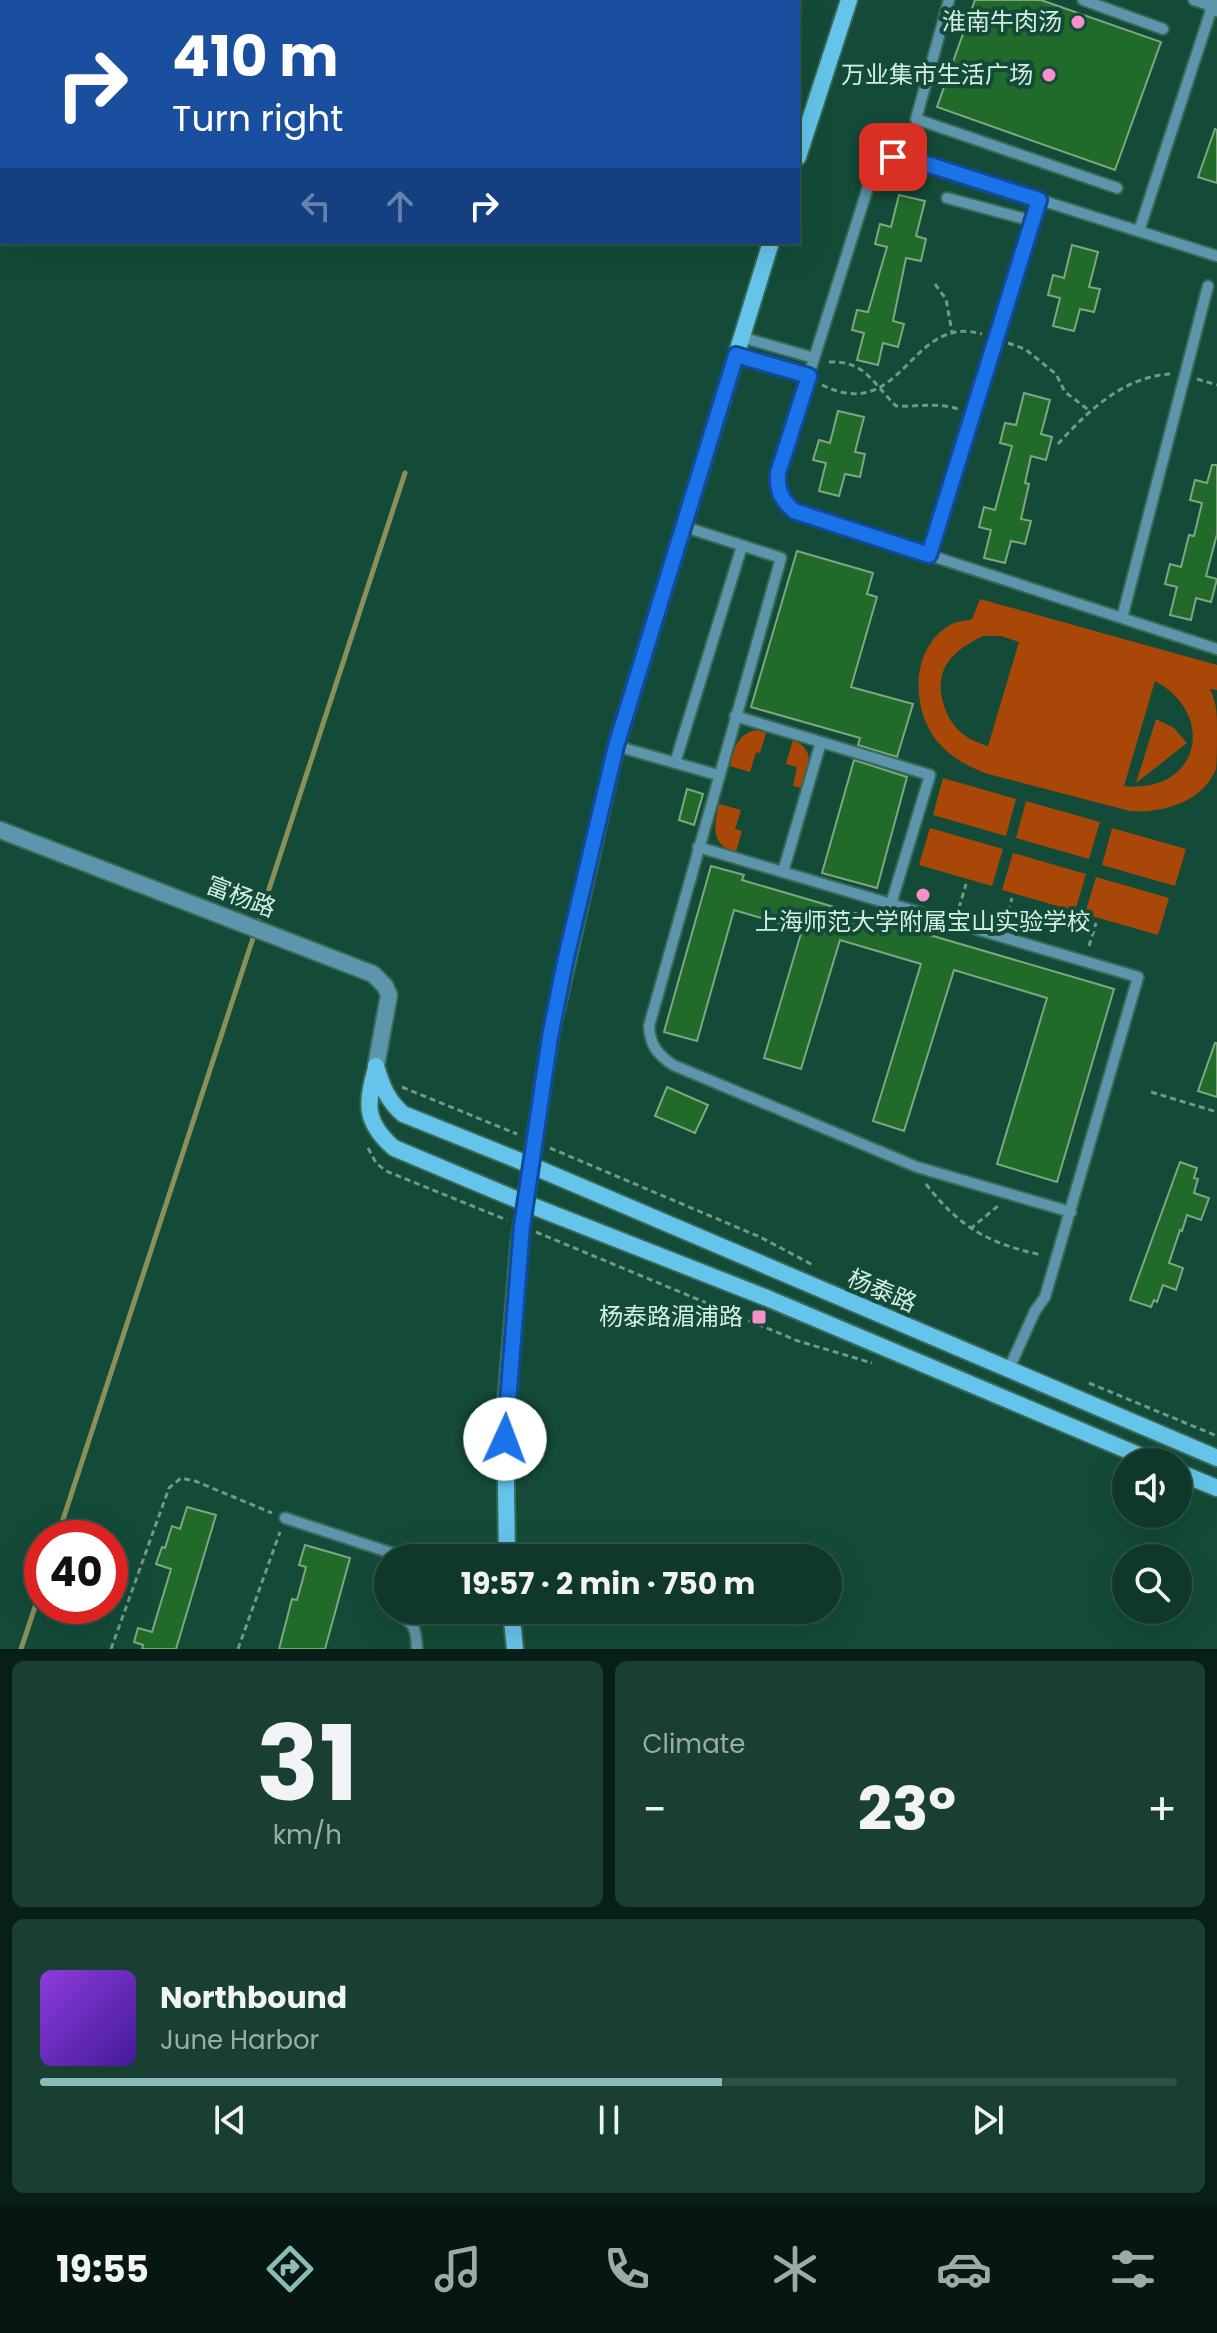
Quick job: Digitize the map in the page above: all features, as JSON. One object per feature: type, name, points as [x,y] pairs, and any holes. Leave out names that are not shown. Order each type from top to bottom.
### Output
[{"type":"main road","points":[[800,151],[849,0]]},
{"type":"main road","points":[[507,1544],[505,1413],[522,1226],[533,1141],[565,962],[616,746],[770,244]]},
{"type":"main road","points":[[376,1066],[369,1093],[369,1115],[379,1135],[394,1148],[767,1298],[1122,1448]]},
{"type":"main road","name":"杨泰路","points":[[376,1066],[392,1105],[403,1114],[530,1165],[1217,1458]]},
{"type":"main road","points":[[1192,1478],[1217,1488]]},
{"type":"main road","points":[[512,1624],[515,1649]]},
{"type":"street","name":"富杨路","points":[[0,830],[373,974],[389,995],[376,1066]]},
{"type":"lane","points":[[949,0],[916,119],[1117,188]]},
{"type":"lane","points":[[1083,0],[1163,29]]},
{"type":"lane","points":[[1139,231],[1215,5],[1194,0]]},
{"type":"lane","points":[[1217,256],[908,158],[893,157],[881,163],[869,184],[778,473],[777,487],[783,501],[794,511],[1217,649]]},
{"type":"lane","points":[[947,198],[1033,221]]},
{"type":"lane","points":[[929,555],[1039,200]]},
{"type":"lane","points":[[1122,618],[1208,286]]},
{"type":"lane","points":[[741,337],[814,360]]},
{"type":"lane","points":[[736,355],[809,376]]},
{"type":"lane","points":[[682,526],[781,558],[649,1026],[650,1041],[660,1056],[673,1065],[917,1167],[1071,1212]]},
{"type":"lane","points":[[675,763],[742,546]]},
{"type":"lane","points":[[735,716],[930,775],[891,904]]},
{"type":"lane","points":[[783,872],[800,804],[821,742]]},
{"type":"lane","points":[[616,746],[718,775]]},
{"type":"lane","points":[[698,847],[1138,977],[1045,1297],[1035,1311],[1008,1371]]},
{"type":"lane","points":[[285,1518],[374,1547]]},
{"type":"lane","points":[[413,1624],[417,1649]]},
{"type":"path","points":[[935,284],[946,299],[952,333]]},
{"type":"path","points":[[809,376],[839,393],[863,395],[880,390],[934,341],[952,333],[973,332],[1025,349],[1056,374],[1065,392],[1090,411]]},
{"type":"path","points":[[814,360],[852,362],[896,406],[930,404],[973,413]]},
{"type":"path","points":[[1058,444],[1090,411],[1118,390],[1149,375],[1185,375],[1217,385]]},
{"type":"path","points":[[954,923],[966,884]]},
{"type":"path","points":[[1000,936],[1012,898]]},
{"type":"path","points":[[1084,961],[1096,923]]},
{"type":"path","points":[[376,1066],[398,1085],[760,1237],[821,1270]]},
{"type":"path","points":[[1151,1092],[1217,1112]]},
{"type":"path","points":[[917,1167],[926,1185],[945,1209],[970,1229],[999,1245],[1057,1259]]},
{"type":"path","points":[[970,1229],[1011,1195]]},
{"type":"path","points":[[522,1226],[798,1341],[884,1368]]},
{"type":"path","points":[[1088,1383],[1217,1436]]},
{"type":"path","points":[[111,1649],[169,1488],[181,1478],[285,1518],[238,1649]]},
{"type":"shaded area","points":[[980,599],[1217,665],[1217,690],[1210,689],[1217,714],[1216,769],[1210,780],[1180,804],[1155,810],[1130,811],[988,774],[954,757],[942,747],[928,727],[922,712],[919,678],[929,646],[940,633],[954,623],[972,619]],"holes":[[[983,636],[1001,636],[1019,642],[988,746],[968,738],[953,724],[946,711],[941,686],[942,675],[952,657]],[[1155,681],[1175,695],[1187,712],[1192,731],[1191,749],[1184,765],[1170,778],[1150,785],[1124,786]]]},
{"type":"shaded area","points":[[1156,719],[1174,728],[1187,743],[1136,783]]},
{"type":"shaded area","points":[[756,730],[766,733],[750,772],[730,766],[740,739]]},
{"type":"shaded area","points":[[793,740],[801,744],[808,754],[802,788],[793,786],[797,767],[786,764]]},
{"type":"shaded area","points":[[943,778],[1016,799],[1006,836],[933,815]]},
{"type":"shaded area","points":[[1026,801],[1100,822],[1089,859],[1016,838]]},
{"type":"shaded area","points":[[719,804],[741,810],[735,829],[742,831],[736,852],[718,840],[715,827]]},
{"type":"shaded area","points":[[930,828],[1003,849],[992,886],[919,865]]},
{"type":"shaded area","points":[[1112,828],[1186,849],[1175,886],[1102,865]]},
{"type":"shaded area","points":[[1013,853],[1086,874],[1075,911],[1002,890]]},
{"type":"shaded area","points":[[1096,877],[1169,898],[1158,935],[1085,914]]},
{"type":"building","name":"万业集市生活广场","points":[[975,0],[1041,0],[1161,42],[1115,170],[937,107]]},
{"type":"building","points":[[1217,130],[1217,183],[1198,177]]},
{"type":"building","points":[[899,195],[925,201],[916,236],[926,239],[921,261],[906,258],[893,321],[904,324],[898,347],[883,343],[878,365],[857,360],[864,333],[852,330],[857,310],[868,312],[887,247],[875,244],[880,224],[891,227]]},
{"type":"building","points":[[1072,245],[1098,252],[1089,287],[1100,289],[1094,312],[1080,309],[1074,331],[1053,326],[1060,298],[1048,295],[1053,275],[1064,278]]},
{"type":"building","points":[[1024,393],[1050,400],[1041,434],[1052,437],[1046,460],[1031,456],[1025,483],[1029,484],[1021,519],[1031,521],[1025,544],[1011,541],[1005,563],[984,558],[991,530],[979,527],[984,507],[995,510],[1012,446],[1000,443],[1005,423],[1016,425]]},
{"type":"building","points":[[838,411],[864,417],[855,452],[865,454],[860,477],[845,474],[839,496],[819,491],[826,463],[813,460],[819,440],[830,443]]},
{"type":"building","points":[[1212,465],[1217,465],[1217,534],[1206,576],[1217,579],[1211,602],[1196,598],[1191,620],[1170,615],[1177,587],[1165,584],[1170,564],[1181,567],[1189,535],[1194,536],[1202,503],[1190,500],[1195,480],[1207,483]]},
{"type":"building","points":[[797,551],[873,573],[867,594],[877,597],[851,687],[913,704],[897,757],[858,745],[860,738],[751,707]]},
{"type":"building","points":[[854,760],[907,777],[877,888],[822,873]]},
{"type":"building","points":[[687,789],[703,794],[694,825],[679,820]]},
{"type":"building","points":[[711,866],[744,875],[742,880],[1114,989],[1057,1182],[997,1164],[1047,998],[954,970],[904,1131],[873,1121],[921,964],[840,940],[801,1069],[764,1058],[802,930],[734,910],[697,1041],[664,1032]]},
{"type":"building","points":[[1217,1043],[1217,1097],[1198,1091]]},
{"type":"building","points":[[667,1087],[708,1105],[695,1133],[655,1116]]},
{"type":"building","points":[[1180,1162],[1197,1168],[1194,1193],[1209,1198],[1201,1220],[1187,1215],[1180,1230],[1169,1263],[1183,1268],[1176,1290],[1163,1285],[1157,1302],[1154,1300],[1151,1307],[1130,1300]]},
{"type":"building","points":[[187,1507],[216,1515],[176,1649],[142,1649],[143,1645],[134,1642],[138,1628],[152,1632],[171,1569],[156,1564],[172,1526],[180,1529]]},
{"type":"building","points":[[305,1545],[350,1558],[325,1649],[279,1649],[292,1599],[297,1600],[306,1567],[299,1565]]},
{"type":"waterway","points":[[63,1520],[405,473]]},
{"type":"waterway","points":[[21,1649],[29,1624]]},
{"type":"place","name":"淮南牛肉汤","points":[[1078,22]]},
{"type":"place","name":"万业集市生活广场","points":[[1049,75]]},
{"type":"place","name":"上海师范大学附属宝山实验学校","points":[[923,895]]},
{"type":"place","name":"杨泰路湄浦路","points":[[759,1317]]},
{"type":"route","points":[[505,1439],[519,1245],[550,1037],[565,962],[616,746],[736,355],[809,376],[778,473],[777,487],[783,501],[794,511],[929,555],[1039,200],[908,158],[893,157]]}]
